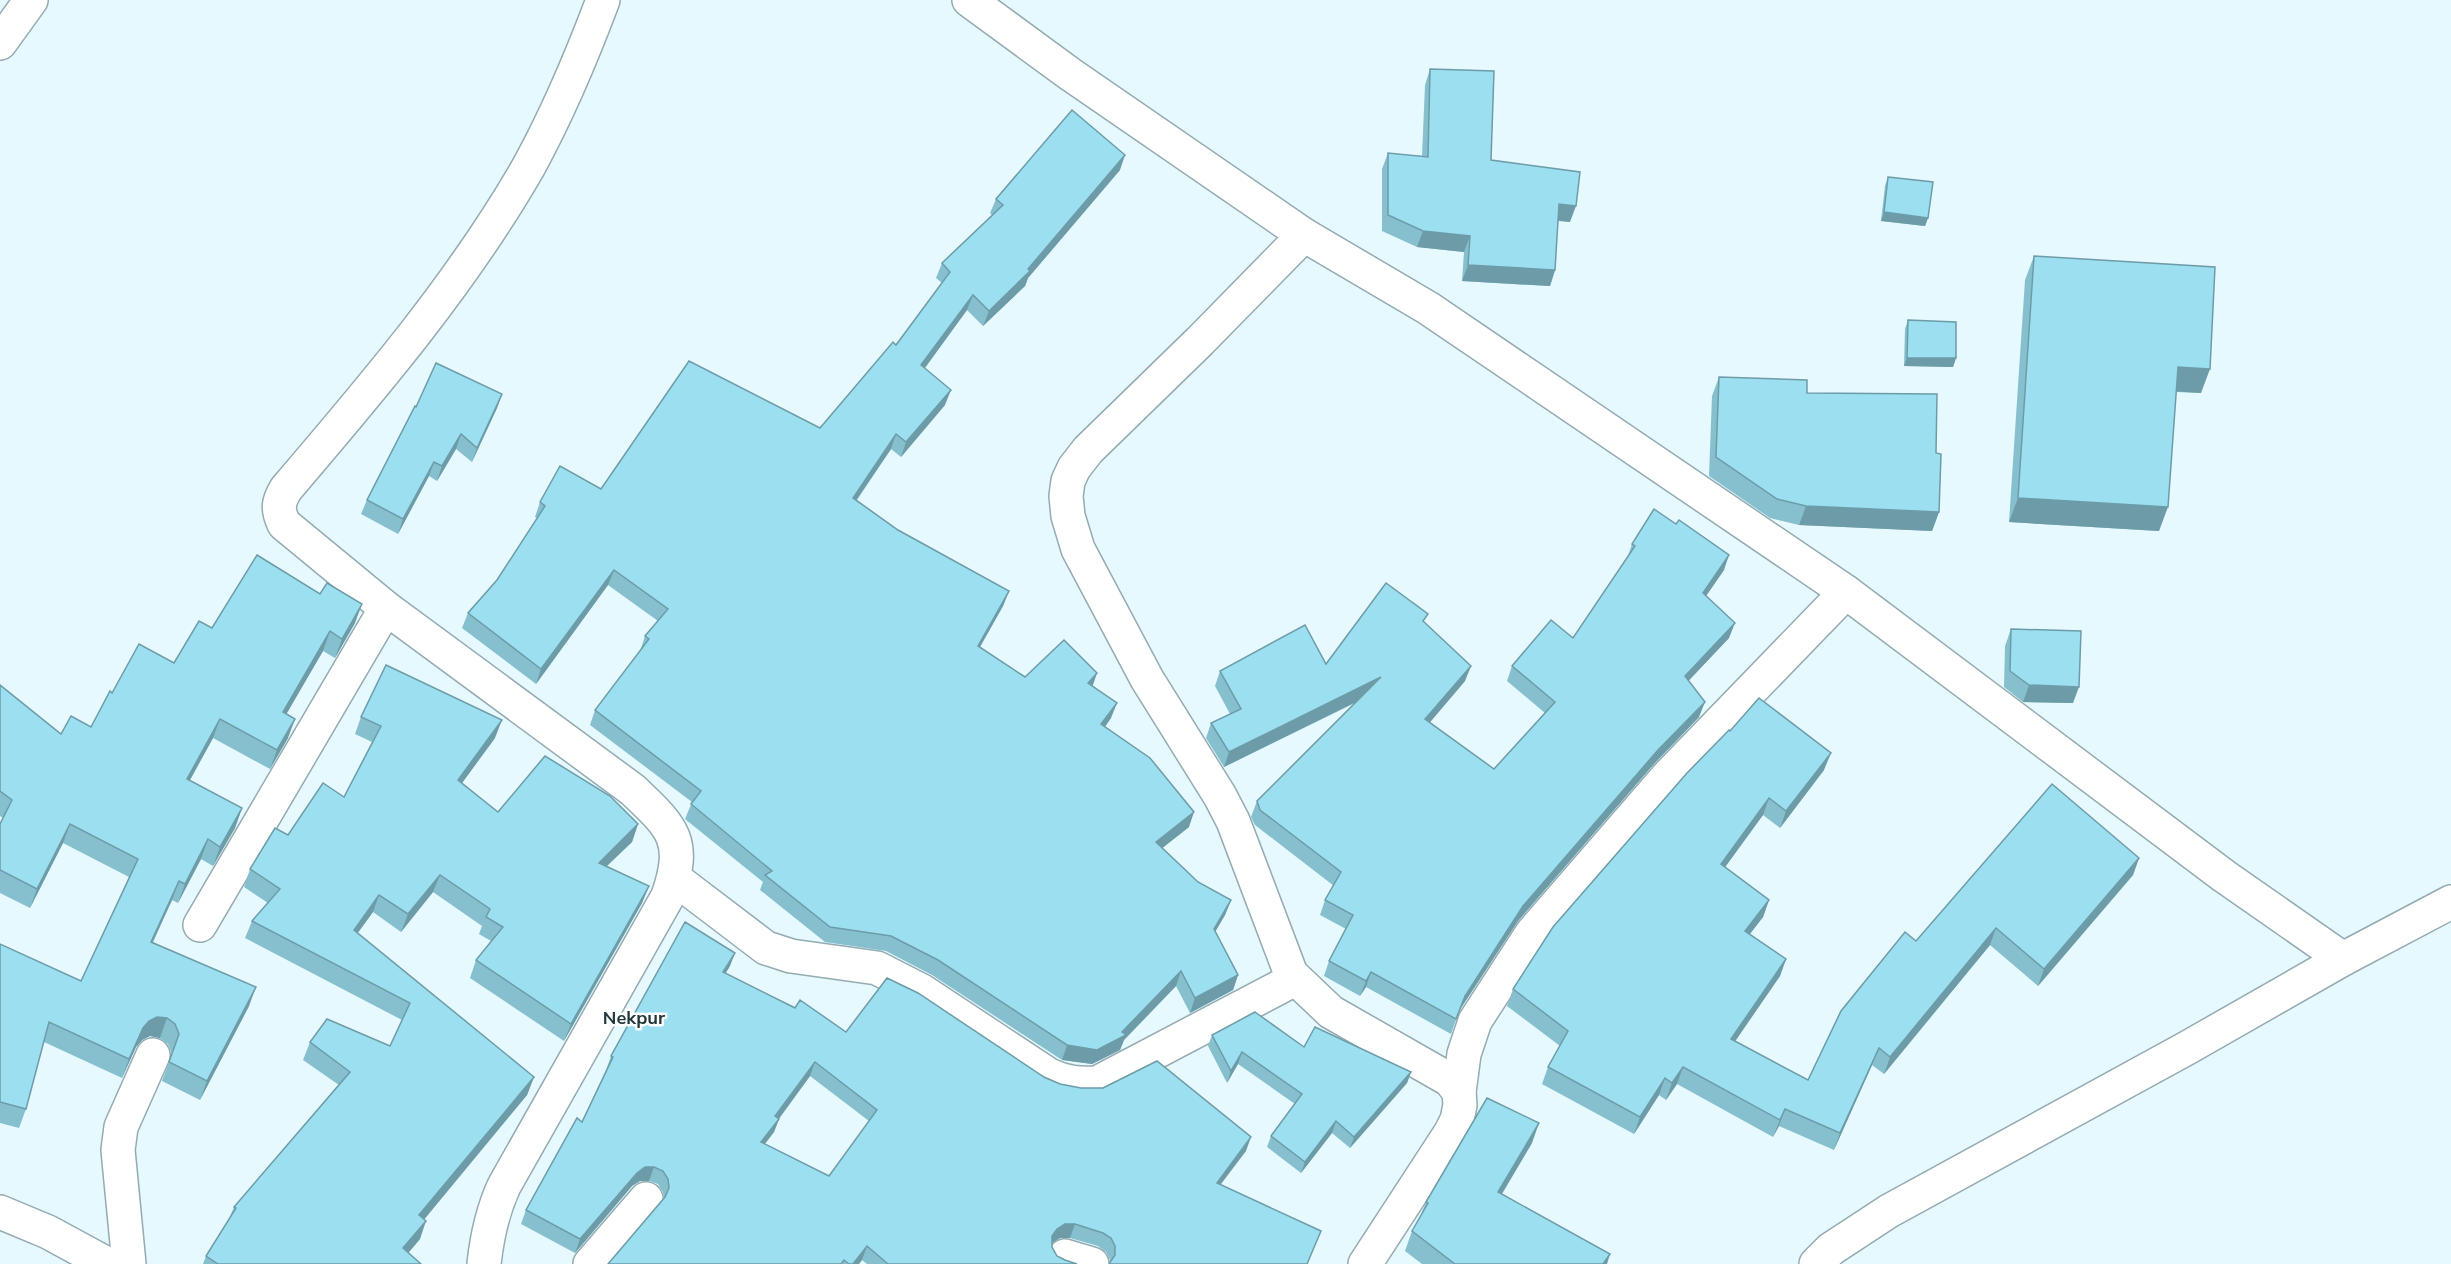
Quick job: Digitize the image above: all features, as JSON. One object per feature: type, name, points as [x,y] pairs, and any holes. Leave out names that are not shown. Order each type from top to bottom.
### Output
[{"type":"street","points":[[0,43],[31,0]]},
{"type":"street","points":[[483,1264],[490,1221],[504,1186],[668,897],[678,854],[667,822],[633,790],[386,608],[284,524],[279,514],[278,501],[381,377],[484,238],[529,165],[564,94],[603,0]]},
{"type":"street","points":[[969,0],[1070,74],[1304,235],[1428,308],[1846,592],[2224,876],[2343,959]]},
{"type":"street","points":[[1304,235],[1088,450],[1074,468],[1068,481],[1066,496],[1068,516],[1078,549],[1147,679],[1220,796],[1237,830],[1291,974],[1331,1012],[1443,1075],[1459,1092]]},
{"type":"street","points":[[1365,1264],[1451,1132],[1457,1120],[1460,1105],[1459,1092],[1464,1054],[1475,1021],[1532,933],[1667,777],[1846,592]]},
{"type":"street","points":[[200,925],[386,608]]},
{"type":"street","points":[[674,878],[766,948],[791,956],[877,968],[922,991],[1063,1082],[1097,1083],[1295,979]]},
{"type":"street","points":[[1815,1264],[1831,1249],[1889,1211],[2187,1048],[2343,959],[2451,902]]},
{"type":"street","points":[[129,1264],[118,1150],[121,1127],[129,1105],[153,1055]]},
{"type":"street","points":[[590,1264],[646,1199]]},
{"type":"street","points":[[0,1212],[48,1232],[107,1264]]},
{"type":"building","points":[[1430,69],[1494,71],[1491,160],[1580,172],[1576,206],[1559,204],[1555,270],[1468,265],[1470,236],[1423,231],[1388,215],[1388,153],[1428,157]]},
{"type":"building","points":[[1072,110],[1125,155],[1028,269],[1030,271],[989,311],[973,295],[921,365],[951,390],[906,442],[896,434],[853,498],[898,530],[1009,591],[978,646],[1025,677],[1064,640],[1097,673],[1088,683],[1117,703],[1101,724],[1150,758],[1194,812],[1156,842],[1198,882],[1231,900],[1214,929],[1238,975],[1195,998],[1181,971],[1122,1032],[1126,1035],[1097,1050],[1067,1045],[938,960],[891,936],[830,927],[765,875],[772,871],[691,804],[701,791],[595,710],[649,639],[645,636],[668,609],[614,570],[541,669],[468,613],[497,580],[545,506],[540,502],[560,466],[601,489],[689,361],[820,428],[893,342],[896,345],[950,272],[942,263],[1003,205],[996,199]]},
{"type":"building","points":[[1888,177],[1933,182],[1928,218],[1884,212]]},
{"type":"building","points":[[2034,256],[2215,267],[2210,369],[2178,367],[2168,507],[2018,498]]},
{"type":"building","points":[[1908,320],[1956,322],[1956,358],[1907,358]]},
{"type":"building","points":[[436,363],[502,394],[477,448],[461,434],[442,466],[434,462],[403,519],[367,500],[416,407]]},
{"type":"building","points":[[1719,377],[1807,380],[1807,393],[1937,394],[1936,453],[1941,454],[1939,512],[1806,506],[1777,499],[1716,457]]},
{"type":"building","points":[[1654,509],[1676,524],[1679,520],[1729,555],[1703,593],[1735,623],[1685,676],[1705,702],[1658,750],[1523,906],[1465,996],[1456,1019],[1371,972],[1366,981],[1329,961],[1353,915],[1325,900],[1341,872],[1260,810],[1257,801],[1381,677],[1229,752],[1211,723],[1241,709],[1220,671],[1305,625],[1326,664],[1386,583],[1428,614],[1423,621],[1471,666],[1425,719],[1494,769],[1555,702],[1512,666],[1551,620],[1573,638],[1635,546],[1632,544]]},
{"type":"building","points":[[257,555],[320,594],[327,583],[362,604],[342,639],[330,631],[283,712],[295,719],[277,750],[220,719],[187,779],[242,808],[220,847],[208,839],[185,884],[179,881],[151,942],[256,987],[207,1081],[169,1062],[179,1034],[175,1024],[167,1018],[157,1017],[149,1021],[143,1028],[129,1059],[49,1022],[26,1109],[0,1102],[0,944],[81,981],[138,859],[70,824],[37,889],[0,870],[0,824],[12,800],[0,791],[0,685],[61,734],[71,716],[91,727],[139,644],[174,663],[199,621],[212,628]]},
{"type":"building","points":[[2011,629],[2081,631],[2079,687],[2029,685],[2010,671]]},
{"type":"building","points":[[386,665],[502,720],[458,780],[498,812],[545,756],[610,796],[638,824],[599,863],[649,886],[571,1024],[476,960],[503,927],[486,917],[490,909],[440,875],[408,914],[379,895],[354,930],[534,1077],[419,1215],[426,1221],[403,1248],[421,1264],[218,1264],[206,1256],[236,1208],[234,1207],[350,1072],[310,1042],[327,1019],[390,1046],[410,1003],[252,921],[280,889],[250,869],[275,828],[288,835],[323,783],[344,797],[381,726],[361,717]]},
{"type":"building","points":[[1759,698],[1831,753],[1786,811],[1769,798],[1721,864],[1769,900],[1745,931],[1786,959],[1731,1039],[1808,1080],[1841,1011],[1905,932],[1916,941],[2052,784],[2139,858],[2044,969],[1996,928],[1890,1057],[1879,1048],[1840,1133],[1785,1109],[1780,1120],[1683,1067],[1672,1083],[1665,1078],[1640,1117],[1548,1067],[1568,1031],[1513,989],[1553,927],[1687,773],[1730,731]]},
{"type":"building","points":[[685,922],[735,953],[723,972],[795,1008],[800,1000],[846,1032],[887,978],[918,993],[1044,1077],[1060,1084],[1081,1088],[1103,1088],[1157,1061],[1251,1137],[1217,1183],[1321,1231],[1307,1264],[1109,1264],[1115,1255],[1115,1246],[1111,1238],[1075,1224],[1065,1224],[1052,1236],[1052,1247],[1057,1256],[1077,1264],[888,1264],[867,1246],[853,1264],[844,1260],[841,1264],[608,1264],[665,1197],[669,1188],[668,1179],[663,1171],[654,1167],[645,1167],[637,1173],[580,1239],[526,1210],[577,1118],[582,1122],[613,1057],[611,1056]],"holes":[[[815,1062],[877,1110],[829,1176],[761,1142],[779,1119],[775,1116]]]},
{"type":"building","points":[[1255,1012],[1304,1047],[1315,1027],[1411,1072],[1354,1137],[1336,1121],[1305,1162],[1271,1136],[1302,1094],[1242,1052],[1231,1071],[1212,1035]]},
{"type":"building","points":[[1487,1098],[1539,1123],[1498,1192],[1610,1254],[1603,1264],[1455,1264],[1412,1231],[1428,1203],[1426,1202]]},
{"type":"district","name":"Nekpur","points":[[634,1018]]}]
